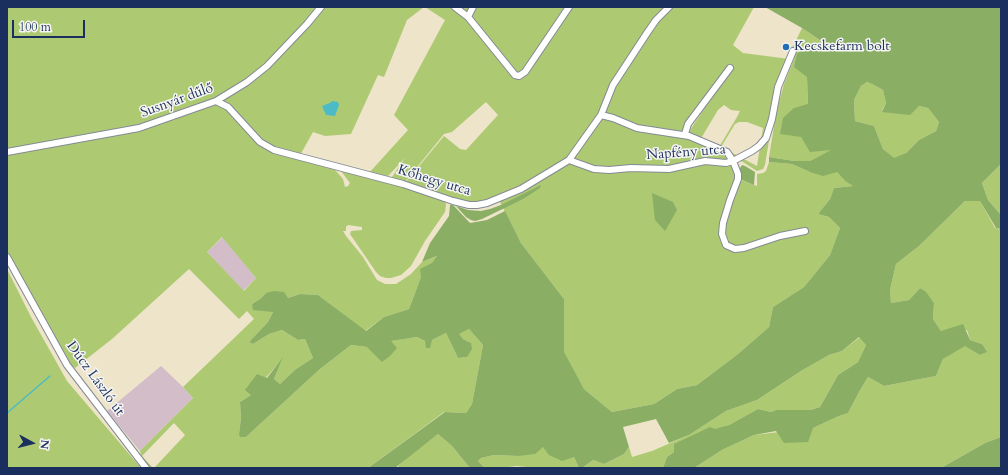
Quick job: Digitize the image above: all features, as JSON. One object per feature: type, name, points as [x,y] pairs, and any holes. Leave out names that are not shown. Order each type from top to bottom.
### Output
[{"type":"street","name":"Susnyár dűlő","points":[[7,152],[139,128],[216,101],[246,82],[267,66],[321,7]]},
{"type":"street","points":[[456,7],[468,17],[515,75],[521,76],[569,7]]},
{"type":"street","points":[[468,17],[473,7]]},
{"type":"street","name":"Kőhegy utca","points":[[216,101],[228,108],[260,142],[274,150],[403,184],[453,201],[470,205],[487,203],[521,189],[538,180],[558,165],[569,160],[601,115],[613,86],[647,33],[668,7]]},
{"type":"street","points":[[601,115],[613,118],[637,128],[671,134],[685,134],[727,152],[733,162],[759,146],[766,138],[772,119],[778,87],[793,51]]},
{"type":"street","points":[[685,134],[690,120],[730,68]]},
{"type":"street","name":"Napfény utca","points":[[569,160],[594,169],[609,170],[631,168],[669,169],[705,161],[726,163],[733,162],[738,179],[723,223],[722,234],[726,245],[735,249],[744,248],[780,236],[805,231]]},
{"type":"street","name":"Dúcz László út","points":[[7,257],[67,365],[146,468]]},
{"type":"shaded area","points":[[223,237],[256,278],[243,291],[207,252]]},
{"type":"shaded area","points":[[161,366],[193,398],[140,451],[107,411]]},
{"type":"green space","points":[[7,7],[424,7],[407,20],[384,77],[378,75],[351,134],[325,136],[313,132],[299,157],[275,150],[260,141],[266,150],[335,170],[343,179],[345,187],[350,183],[341,171],[398,185],[445,201],[445,212],[425,241],[411,266],[401,275],[391,278],[380,276],[376,272],[350,234],[351,231],[362,230],[362,227],[348,225],[346,227],[346,231],[343,231],[363,257],[377,280],[385,284],[396,284],[411,274],[422,262],[438,256],[421,277],[409,309],[384,317],[365,331],[318,295],[300,294],[288,298],[266,293],[252,304],[261,311],[268,310],[273,312],[268,322],[249,342],[253,344],[269,334],[282,330],[298,340],[305,339],[313,358],[296,369],[280,384],[274,379],[282,359],[251,395],[240,402],[241,418],[239,434],[246,437],[320,369],[351,345],[367,347],[390,341],[417,337],[425,341],[432,340],[446,333],[458,358],[467,357],[471,343],[463,339],[458,334],[469,329],[483,345],[472,404],[466,413],[444,412],[368,468],[154,468],[185,435],[174,423],[142,456],[153,468],[150,468],[142,458],[140,451],[193,398],[183,387],[254,319],[247,311],[239,319],[189,269],[112,339],[75,368],[69,363],[7,252]],"holes":[[[222,237],[256,278],[244,291],[207,252]]]},
{"type":"green space","points":[[425,7],[754,7],[733,45],[743,53],[789,59],[773,116],[765,165],[763,169],[757,171],[732,155],[718,149],[740,111],[731,110],[724,105],[718,110],[700,140],[690,136],[689,133],[733,66],[732,65],[681,138],[690,139],[737,162],[741,180],[757,186],[757,174],[766,171],[769,162],[792,164],[810,172],[837,172],[845,181],[854,186],[834,188],[830,199],[818,214],[829,217],[840,228],[830,255],[804,287],[773,307],[769,327],[738,354],[697,385],[677,389],[654,404],[612,412],[584,389],[563,352],[564,299],[521,243],[499,200],[479,203],[463,202],[431,190],[405,183],[444,136],[460,149],[466,150],[498,115],[486,102],[452,132],[444,134],[405,182],[393,179],[392,177],[405,158],[388,176],[369,173],[408,130],[394,115],[445,20]],"holes":[[[739,122],[747,122],[763,128],[757,166],[721,147],[735,124]]]},
{"type":"green space","points":[[765,7],[1001,7],[1001,164],[982,183],[988,200],[1001,215],[1001,229],[996,228],[980,201],[965,201],[919,246],[896,264],[890,290],[891,303],[909,300],[920,288],[926,292],[934,303],[933,319],[941,331],[963,324],[970,340],[982,344],[987,352],[980,355],[965,346],[943,359],[936,376],[884,386],[868,377],[848,413],[813,428],[808,442],[784,443],[776,431],[754,435],[722,450],[694,468],[663,468],[667,457],[674,452],[674,444],[710,427],[715,429],[729,425],[758,409],[771,412],[776,410],[811,410],[820,407],[838,375],[858,362],[866,345],[859,337],[842,351],[829,355],[801,371],[757,400],[726,411],[689,435],[669,443],[656,419],[623,427],[629,447],[624,454],[604,464],[593,460],[582,468],[579,468],[574,457],[562,461],[549,455],[543,447],[535,454],[518,456],[494,455],[481,458],[478,461],[485,468],[470,468],[452,446],[438,434],[395,468],[368,468],[445,412],[466,413],[472,404],[483,345],[469,329],[459,334],[463,339],[471,343],[472,349],[467,357],[458,358],[446,333],[432,340],[430,348],[426,348],[425,341],[417,337],[391,341],[397,348],[382,362],[367,347],[351,345],[320,369],[246,437],[240,437],[240,402],[251,395],[245,390],[257,374],[267,378],[283,357],[274,379],[280,384],[296,369],[313,358],[305,339],[298,340],[282,330],[269,334],[253,344],[249,342],[268,322],[273,312],[253,310],[252,304],[266,293],[274,291],[284,292],[288,298],[300,294],[318,295],[366,331],[384,317],[409,309],[421,277],[420,269],[432,263],[437,256],[422,262],[430,243],[449,216],[450,205],[453,205],[470,223],[487,220],[505,211],[521,243],[564,299],[564,352],[584,389],[612,412],[654,404],[677,389],[697,385],[738,354],[769,327],[773,307],[804,287],[830,255],[840,228],[829,217],[818,214],[830,199],[834,188],[853,186],[845,181],[837,172],[823,176],[792,164],[769,162],[769,157],[794,161],[810,161],[831,150],[810,152],[801,137],[780,134],[783,118],[794,108],[808,104],[807,77],[794,67],[797,54],[803,49],[833,49],[802,28]],"holes":[[[867,82],[883,90],[886,103],[882,112],[910,115],[919,106],[928,108],[939,122],[936,131],[919,140],[906,153],[894,158],[883,149],[874,126],[855,121],[854,100],[861,86]]]},
{"type":"green space","points":[[802,28],[834,50],[803,49],[807,77],[808,105],[794,108],[801,137],[832,150],[810,161],[794,161],[769,157],[776,114],[784,84],[794,59],[795,53],[791,51]]},
{"type":"green space","points":[[867,82],[883,90],[886,103],[882,111],[919,106],[928,108],[939,122],[936,131],[919,140],[906,153],[894,159],[883,149],[874,126],[855,121],[854,100],[861,86]]},
{"type":"green space","points":[[1001,164],[1001,215],[988,200],[982,183]]},
{"type":"green space","points":[[742,165],[755,172],[754,185],[742,180],[740,168]]},
{"type":"green space","points":[[541,185],[540,188],[523,199],[475,221],[466,217],[456,206],[468,210],[481,211],[490,209]]},
{"type":"green space","points":[[652,193],[673,202],[677,210],[665,231],[655,220]]},
{"type":"green space","points":[[965,201],[980,201],[995,228],[1001,229],[1001,437],[985,443],[941,468],[694,468],[722,450],[754,435],[813,428],[848,413],[868,377],[884,386],[936,376],[943,359],[965,345],[980,355],[986,352],[982,344],[970,340],[967,330],[941,331],[933,319],[934,303],[920,288],[909,300],[891,303],[890,290],[896,264],[919,246]]},
{"type":"green space","points":[[7,269],[31,317],[67,381],[141,468],[7,468]]},
{"type":"green space","points":[[860,337],[866,345],[858,362],[838,375],[820,407],[811,410],[776,410],[771,412],[758,409],[729,425],[674,444],[674,452],[667,457],[663,468],[582,468],[593,460],[604,464],[624,454],[629,447],[632,457],[652,451],[689,435],[726,411],[757,400],[801,371],[829,355],[842,351]]},
{"type":"green space","points":[[438,434],[452,446],[470,468],[399,468],[398,466],[408,457]]},
{"type":"green space","points":[[1001,437],[1001,468],[941,468],[985,443]]},
{"type":"green space","points":[[543,447],[574,457],[579,468],[535,468],[517,466],[485,468],[478,461],[481,458],[494,455],[518,456]]},
{"type":"water","points":[[332,101],[338,102],[339,105],[335,116],[326,115],[322,106]]},
{"type":"waterway","points":[[7,413],[50,376]]},
{"type":"place","name":"Kecskefarm bolt","points":[[786,47]]}]
